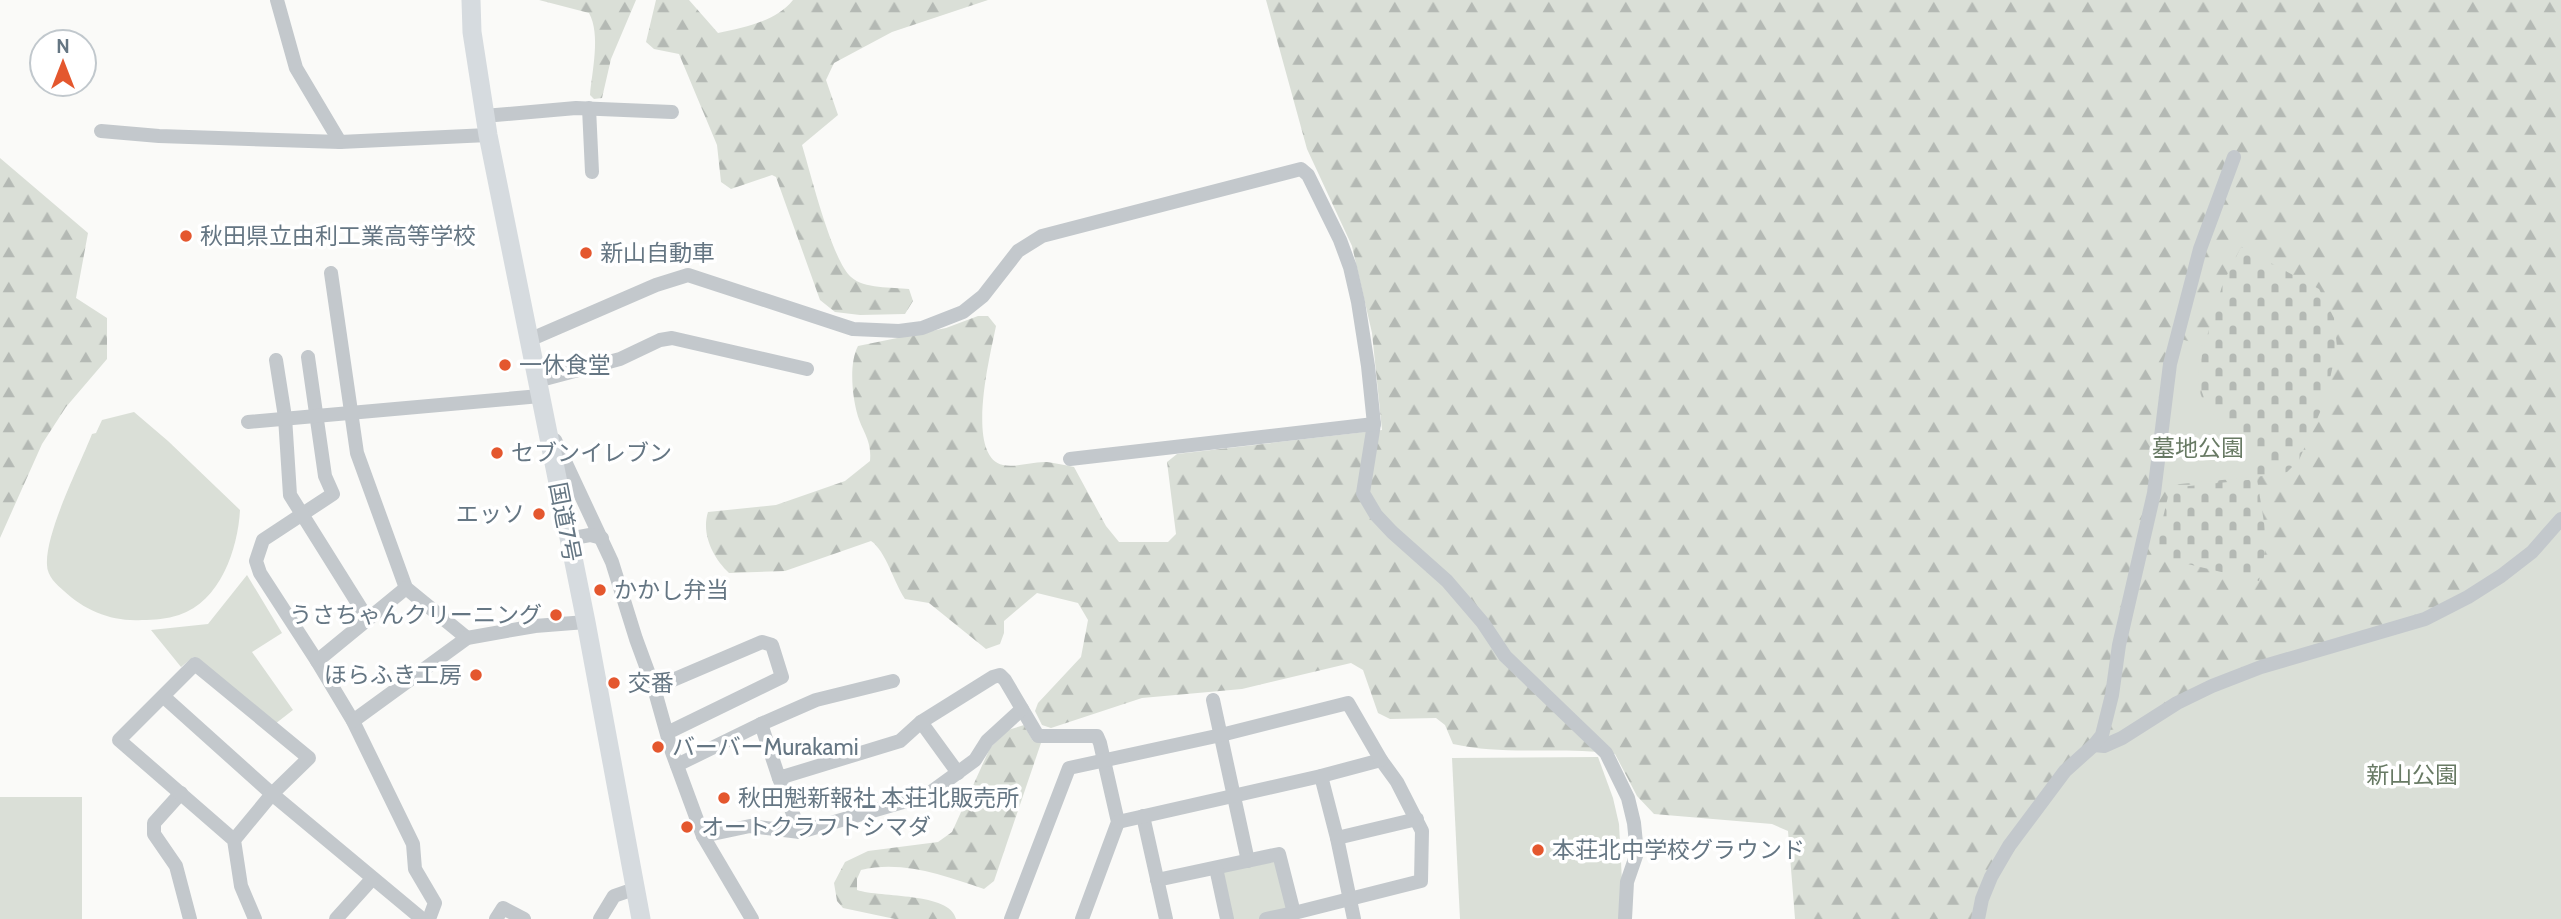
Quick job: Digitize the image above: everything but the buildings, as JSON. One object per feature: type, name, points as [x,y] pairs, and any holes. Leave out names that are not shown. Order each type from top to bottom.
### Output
[{"type":"highway","name":"国道7号","points":[[471,0],[471,32],[486,125],[586,622],[641,919]]},
{"type":"street","points":[[277,0],[296,68],[340,142]]},
{"type":"street","points":[[101,131],[159,136],[340,142],[486,125],[589,108],[672,112]]},
{"type":"street","points":[[589,108],[592,172]]},
{"type":"street","points":[[1978,919],[1991,877],[2009,846],[2065,771],[2102,735],[2154,493],[2170,364],[2200,249],[2234,157]]},
{"type":"street","points":[[528,340],[656,285],[688,275],[853,328],[887,332],[922,328],[963,312],[983,296],[1018,251],[1042,236],[1301,169],[1308,175],[1324,204],[1350,267],[1368,366],[1374,424],[1363,493],[1376,514],[1447,581],[1483,623],[1505,656],[1606,753],[1628,798],[1634,824],[1637,853],[1627,882],[1625,919]]},
{"type":"street","points":[[331,273],[357,453],[406,588],[467,638]]},
{"type":"street","points":[[248,422],[539,389],[620,359],[660,340],[672,338],[807,369]]},
{"type":"street","points":[[308,357],[325,476],[333,494],[263,540],[257,561],[260,573],[353,721],[413,844],[415,869],[435,903],[429,919]]},
{"type":"street","points":[[276,360],[285,417],[290,495],[367,618]]},
{"type":"street","points":[[544,417],[602,538],[703,836],[752,919]]},
{"type":"street","points":[[1070,459],[1374,424]]},
{"type":"street","points":[[2094,745],[2104,746],[2122,738],[2177,703],[2242,674],[2425,619],[2501,576],[2532,552],[2561,519]]},
{"type":"street","points":[[568,539],[590,535],[602,538]]},
{"type":"street","points":[[317,661],[406,588]]},
{"type":"street","points":[[353,721],[467,638],[535,626],[586,622]]},
{"type":"street","points":[[654,688],[762,642],[772,645],[779,663],[782,677],[667,733]]},
{"type":"street","points":[[234,841],[272,794],[309,758],[195,663],[119,740],[234,841],[241,886],[255,919]]},
{"type":"street","points":[[779,778],[900,741],[921,722],[1000,675],[1038,736],[1097,736],[1118,822],[1085,918]]},
{"type":"street","points":[[677,765],[817,700],[892,681]]},
{"type":"street","points":[[164,697],[272,794],[422,919]]},
{"type":"street","points":[[1213,700],[1248,861]]},
{"type":"street","points":[[1011,919],[1069,768],[1348,704],[1417,819],[1423,838],[1421,881],[1266,919]]},
{"type":"street","points":[[703,836],[750,826],[800,832],[927,795],[975,760],[987,741],[1022,709]]},
{"type":"street","points":[[921,722],[958,773]]},
{"type":"street","points":[[761,724],[800,832]]},
{"type":"street","points":[[1118,822],[1381,760]]},
{"type":"street","points":[[1321,776],[1338,838],[1354,919]]},
{"type":"street","points":[[181,793],[154,823],[155,834],[176,866],[190,919]]},
{"type":"street","points":[[1143,816],[1166,919]]},
{"type":"street","points":[[1338,838],[1417,819]]},
{"type":"street","points":[[1157,880],[1279,854],[1294,913]]},
{"type":"street","points":[[1216,868],[1227,919]]},
{"type":"street","points":[[336,919],[372,879]]},
{"type":"street","points":[[600,919],[614,896],[637,888]]},
{"type":"street","points":[[496,919],[503,908],[524,919]]},
{"type":"green space","points":[[539,0],[636,0],[611,59],[602,98],[594,99],[590,95],[595,42],[589,13]]},
{"type":"green space","points":[[656,0],[689,0],[718,33],[768,19],[793,0],[988,0],[892,32],[834,63],[826,80],[838,115],[802,145],[829,235],[844,268],[851,277],[863,284],[909,289],[913,301],[905,314],[860,315],[835,312],[820,300],[776,177],[772,175],[731,189],[721,182],[717,145],[679,54],[654,49],[646,42]]},
{"type":"green space","points":[[1266,0],[2561,0],[2561,919],[1795,919],[1788,831],[1772,824],[1654,814],[1637,796],[1615,754],[1493,750],[1453,744],[1445,725],[1436,718],[1390,719],[1378,713],[1363,670],[1351,663],[1242,689],[1142,698],[1051,728],[1042,725],[1035,711],[1038,703],[1081,657],[1088,620],[1078,603],[1037,593],[1004,621],[1000,644],[986,649],[929,603],[905,599],[881,552],[871,541],[785,571],[729,573],[718,560],[707,537],[708,512],[776,505],[845,481],[870,461],[870,447],[857,413],[853,388],[853,361],[858,346],[946,328],[978,316],[988,316],[996,326],[986,379],[982,424],[991,458],[1008,466],[1047,462],[1074,467],[1106,526],[1119,542],[1168,542],[1176,534],[1167,462],[1177,454],[1382,430],[1372,333],[1352,246],[1307,149]]},
{"type":"green space","points":[[0,158],[88,233],[76,298],[107,318],[107,359],[66,407],[42,444],[0,538]]},
{"type":"green space","points":[[2241,247],[2319,289],[2334,318],[2337,347],[2325,401],[2299,460],[2287,472],[2256,477],[2257,459],[2248,446],[2209,412],[2198,381],[2199,363],[2223,283]]},
{"type":"green space","name":"墓地公園","points":[[2181,339],[2205,346],[2198,377],[2203,400],[2217,419],[2253,452],[2257,463],[2254,477],[2159,486]]},
{"type":"green space","points":[[134,412],[240,510],[231,557],[216,586],[206,599],[193,608],[179,615],[160,619],[131,620],[100,614],[72,598],[58,586],[47,569],[51,536],[57,518],[92,434],[96,433],[102,420]]},
{"type":"green space","points":[[2257,479],[2267,541],[2259,581],[2154,556],[2170,488]]},
{"type":"green space","name":"新山公園","points":[[2561,519],[2561,919],[1979,919],[1983,899],[2078,751],[2178,704],[2468,597]]},
{"type":"green space","points":[[247,575],[282,633],[252,652],[293,710],[275,724],[193,657],[181,667],[151,630],[208,624]]},
{"type":"green space","points":[[1024,725],[1033,741],[1041,743],[994,881],[984,889],[924,871],[877,867],[861,870],[857,879],[857,890],[928,900],[951,910],[956,919],[895,919],[843,908],[837,901],[834,883],[845,862],[868,851],[938,842],[952,832],[990,748],[1008,730]]},
{"type":"green space","name":"本荘北中学校グラウンド","points":[[1598,757],[1619,824],[1624,919],[1460,919],[1452,758]]},
{"type":"green space","points":[[0,797],[82,797],[82,919],[0,919]]},
{"type":"green space","points":[[1279,854],[1294,913],[1266,919],[1227,919],[1216,868]]},
{"type":"place","name":"秋田県立由利工業高等学校","points":[[186,236]]},
{"type":"place","name":"新山自動車","points":[[586,253]]},
{"type":"place","name":"一休食堂","points":[[505,365]]},
{"type":"place","name":"セブンイレブン","points":[[497,453]]},
{"type":"place","name":"エッソ","points":[[539,514]]},
{"type":"place","name":"かかし弁当","points":[[600,590]]},
{"type":"place","name":"うさちゃんクリーニング","points":[[556,615]]},
{"type":"place","name":"ほらふき工房","points":[[476,675]]},
{"type":"place","name":"交番","points":[[614,683]]},
{"type":"place","name":"バーバーMurakami","points":[[658,747]]},
{"type":"place","name":"秋田魁新報社 本荘北販売所","points":[[724,798]]},
{"type":"place","name":"オートクラフトシマダ","points":[[687,827]]},
{"type":"place","name":"本荘北中学校グラウンド","points":[[1538,850]]}]
